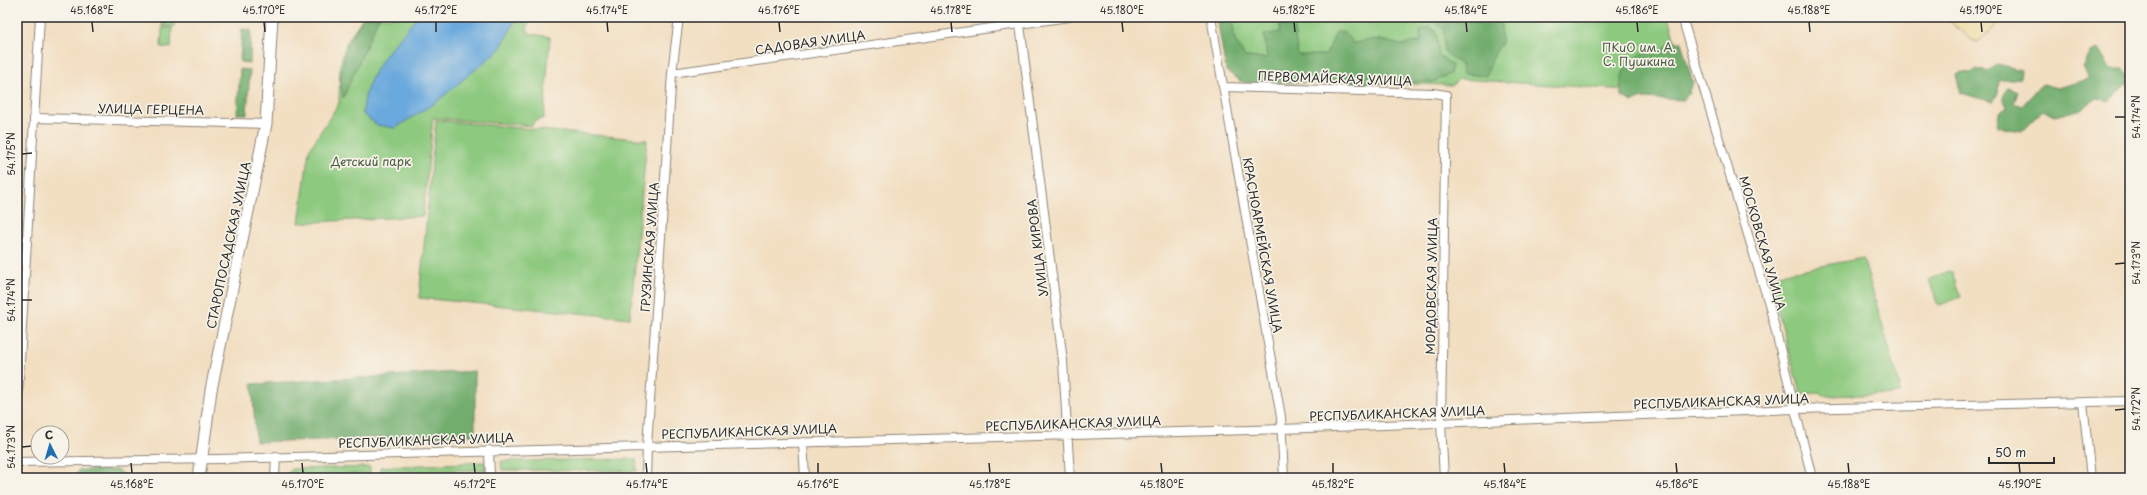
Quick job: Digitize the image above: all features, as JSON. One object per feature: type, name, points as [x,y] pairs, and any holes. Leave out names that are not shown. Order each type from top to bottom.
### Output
[{"type":"main road","name":"СТАРОПОСАДСКАЯ УЛИЦА","points":[[199,478],[200,458],[212,383],[266,124],[272,17]]},
{"type":"street","points":[[17,413],[40,17]]},
{"type":"street","name":"ГРУЗИНСКАЯ УЛИЦА","points":[[646,478],[672,73],[679,17]]},
{"type":"street","name":"САДОВАЯ УЛИЦА","points":[[672,73],[1020,21],[1069,17]]},
{"type":"street","name":"КРАСНОАРМЕЙСКАЯ УЛИЦА","points":[[1211,17],[1282,429],[1284,478]]},
{"type":"street","name":"МОСКОВСКАЯ УЛИЦА","points":[[1682,17],[1760,274],[1812,478]]},
{"type":"street","name":"УЛИЦА КИРОВА","points":[[1020,21],[1063,361],[1069,435],[1070,478]]},
{"type":"street","name":"ПЕРВОМАЙСКАЯ УЛИЦА","points":[[1223,87],[1433,93],[1446,95]]},
{"type":"street","name":"МОРДОВСКАЯ УЛИЦА","points":[[1444,478],[1441,423],[1446,95]]},
{"type":"street","name":"УЛИЦА ГЕРЦЕНА","points":[[34,118],[266,124]]},
{"type":"street","name":"РЕСПУБЛИКАНСКАЯ УЛИЦА","points":[[17,462],[1282,429],[1795,409],[2130,401]]},
{"type":"street","points":[[2083,403],[2091,478]]},
{"type":"street","points":[[803,442],[805,478]]},
{"type":"street","points":[[489,450],[490,478]]},
{"type":"street","points":[[275,478],[276,456]]},
{"type":"green space","points":[[163,17],[174,17],[174,27],[162,26]]},
{"type":"green space","name":"Детский парк","points":[[363,17],[531,17],[527,28],[529,33],[550,37],[544,118],[534,121],[532,126],[433,118],[423,216],[299,223],[309,150],[339,103],[340,65],[346,43]]},
{"type":"green space","points":[[364,17],[379,17],[343,98],[340,79],[347,45]]},
{"type":"green space","points":[[1217,17],[1232,17],[1235,40],[1245,57],[1267,58],[1264,35],[1280,32],[1280,17],[1292,17],[1298,55],[1326,55],[1336,32],[1344,32],[1353,43],[1376,39],[1402,45],[1421,41],[1420,31],[1429,27],[1436,31],[1439,55],[1452,65],[1450,74],[1433,82],[1245,83],[1226,71]]},
{"type":"green space","name":"ПКиО им. А. С. Пушкина","points":[[1222,17],[1668,17],[1690,94],[1459,79],[1453,85],[1239,81],[1231,65]]},
{"type":"green space","points":[[1427,17],[1502,17],[1501,44],[1494,55],[1486,76],[1463,74],[1461,65],[1444,51],[1444,29]]},
{"type":"green space","points":[[162,28],[172,28],[171,48],[161,47]]},
{"type":"green space","points":[[242,29],[251,30],[250,63],[240,62]]},
{"type":"green space","points":[[1669,42],[1681,42],[1693,83],[1684,100],[1643,98],[1633,102],[1621,96],[1621,79],[1630,63],[1649,49],[1660,51]]},
{"type":"green space","points":[[2099,49],[2110,69],[2123,69],[2130,76],[2130,81],[2109,101],[2096,98],[2082,109],[2055,116],[2043,110],[2022,131],[1997,127],[1999,112],[2007,108],[2003,97],[2008,87],[2018,92],[2014,103],[2022,106],[2042,84],[2057,88],[2089,79],[2083,68],[2091,52]]},
{"type":"green space","points":[[1997,64],[2021,70],[2020,78],[1999,81],[1998,93],[1993,102],[1961,93],[1956,75],[1961,72],[1970,73],[1976,69],[1987,72]]},
{"type":"green space","points":[[240,69],[250,70],[247,114],[237,114]]},
{"type":"green space","points":[[436,120],[647,140],[630,318],[419,298]]},
{"type":"green space","points":[[1863,258],[1900,386],[1899,394],[1823,396],[1820,393],[1802,394],[1798,386],[1769,276]]},
{"type":"green space","points":[[1948,271],[1952,272],[1960,297],[1940,305],[1937,303],[1929,280]]},
{"type":"green space","points":[[475,371],[475,435],[256,442],[252,384]]},
{"type":"green space","points":[[636,459],[637,471],[502,470],[501,461]]},
{"type":"green space","points":[[485,462],[486,470],[380,472],[380,467]]},
{"type":"green space","points":[[370,467],[370,474],[287,475],[291,469]]},
{"type":"green space","points":[[78,470],[116,470],[130,478],[75,478]]},
{"type":"sand","points":[[1945,17],[2006,17],[1978,42],[1970,39]]},
{"type":"water","points":[[417,17],[517,17],[500,49],[435,103],[395,128],[377,125],[363,114],[368,86],[381,62]]}]
